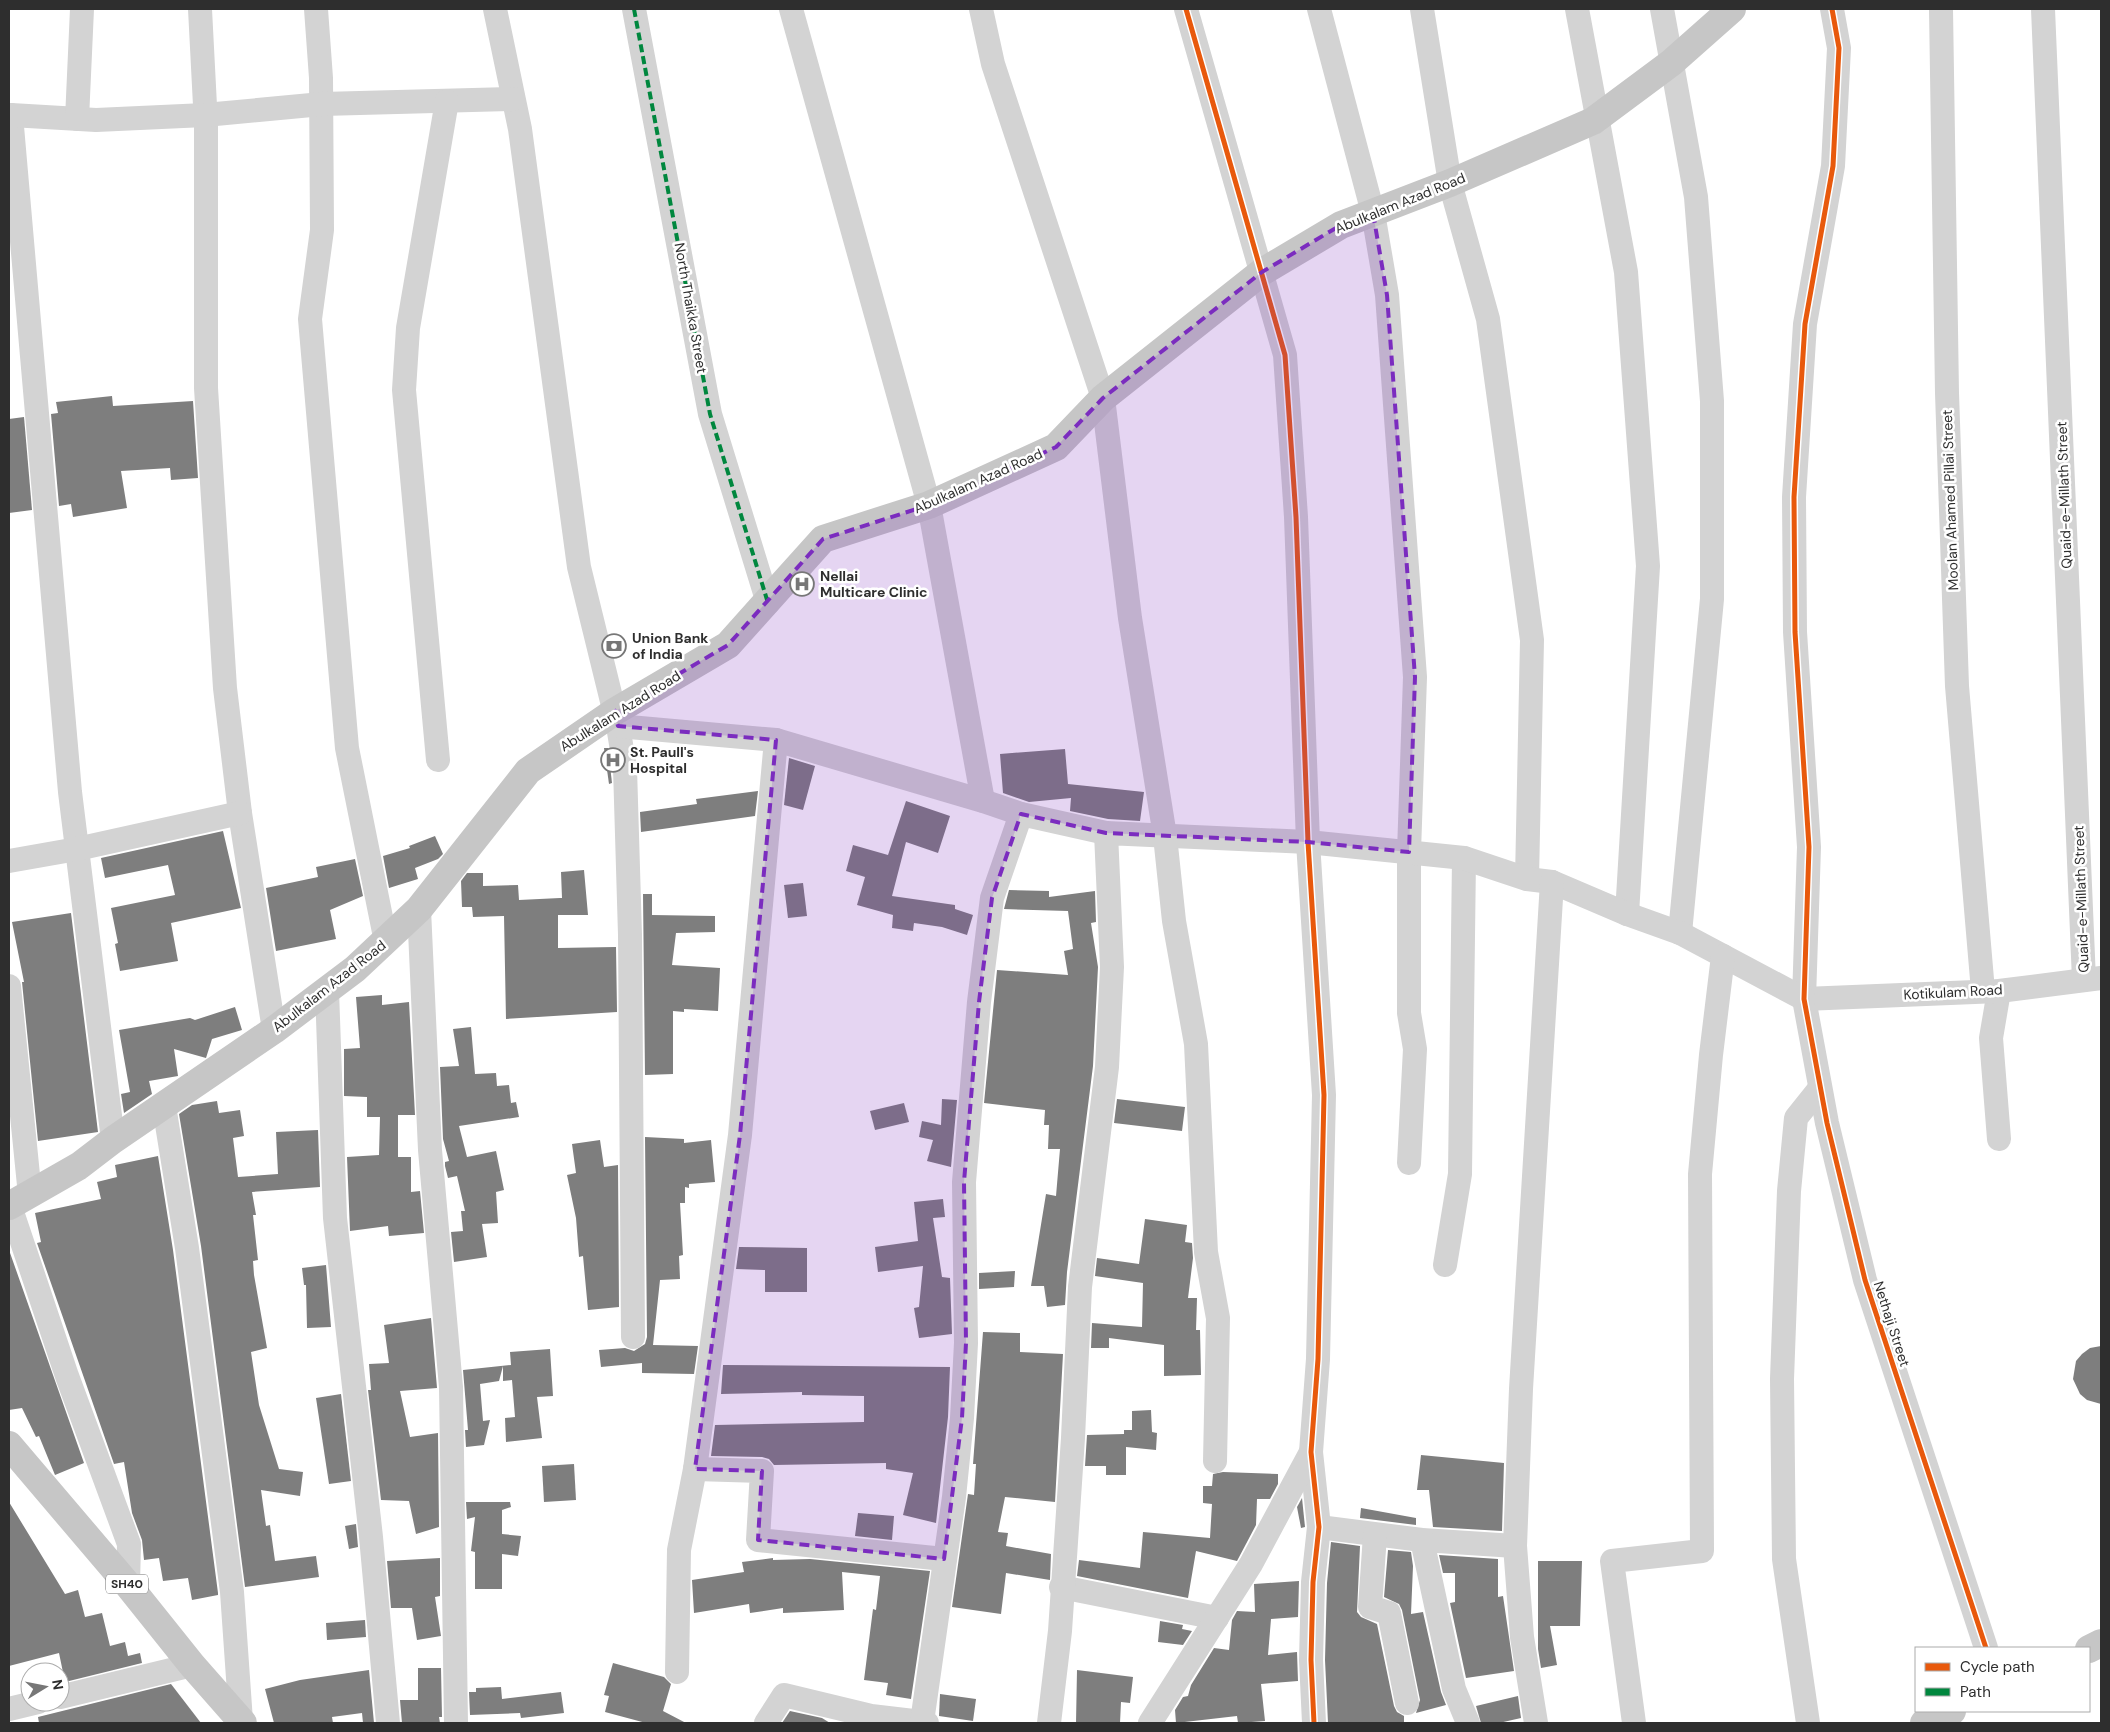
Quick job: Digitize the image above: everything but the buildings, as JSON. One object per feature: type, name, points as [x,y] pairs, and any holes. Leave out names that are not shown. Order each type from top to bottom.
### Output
[{"type":"main road","name":"Abulkalam Azad Road","points":[[16,1202],[79,1166],[113,1140],[274,1030],[386,942],[419,909],[528,771],[616,719],[728,646],[823,539],[929,505],[1056,447],[1103,398],[1262,272],[1341,225],[1450,183],[1598,118],[1671,64],[1732,9]]},
{"type":"main road","name":"SH40","points":[[9,1446],[242,1722]]},
{"type":"main road","points":[[1924,1723],[1950,1712]]},
{"type":"street","points":[[76,119],[82,9]]},
{"type":"street","points":[[200,9],[205,115],[206,388],[225,688],[240,813],[274,1030]]},
{"type":"street","points":[[316,9],[322,104],[322,230],[310,319],[321,474],[346,748],[386,942]]},
{"type":"street","points":[[495,9],[520,129],[579,567],[616,719],[625,768],[630,935],[633,1337]]},
{"type":"street","name":"North Thaikka Street","points":[[634,9],[710,414],[768,603]]},
{"type":"street","points":[[791,9],[929,505],[983,801]]},
{"type":"street","points":[[981,9],[993,64],[1103,398],[1130,618],[1165,836],[1174,921],[1196,1044],[1206,1252],[1218,1318],[1215,1461]]},
{"type":"street","points":[[1186,9],[1285,355],[1296,517],[1308,842],[1324,1095],[1318,1359],[1311,1452],[1319,1527],[1313,1582],[1311,1660],[1314,1723]]},
{"type":"street","points":[[1319,9],[1373,213],[1388,294],[1415,678],[1408,852],[1409,1013],[1415,1049],[1409,1163]]},
{"type":"street","points":[[1422,9],[1450,183],[1488,318],[1532,640],[1527,880]]},
{"type":"street","points":[[1578,9],[1626,272],[1648,566],[1627,914]]},
{"type":"street","points":[[1662,9],[1696,197],[1712,411],[1712,599],[1680,933]]},
{"type":"street","name":"Nethaji Street","points":[[1832,9],[1839,48],[1833,166],[1806,324],[1794,497],[1795,632],[1809,847],[1804,998],[1826,1123],[1866,1280],[1986,1647]]},
{"type":"street","name":"Moolan Ahamed Pillai Street","points":[[1941,9],[1947,393],[1957,686],[1991,991],[1992,1038],[1999,1139]]},
{"type":"street","name":"Quaid-e-Millath Street","points":[[2043,9],[2093,979]]},
{"type":"street","points":[[113,1140],[77,849],[10,115],[96,120],[205,115],[322,104],[513,99]]},
{"type":"street","points":[[438,760],[404,390],[408,328],[447,101]]},
{"type":"street","points":[[616,719],[776,740],[1021,814],[1106,833],[1308,842],[1464,858],[1527,880],[1552,882],[1627,914],[1680,933],[1804,998]]},
{"type":"street","points":[[677,1672],[678,1550],[695,1469],[740,1135],[776,740]]},
{"type":"street","points":[[9,861],[77,849],[240,813]]},
{"type":"street","points":[[766,1723],[784,1695],[869,1720],[925,1723],[962,1418],[966,1343],[964,1182],[979,1002],[992,898],[1021,814]]},
{"type":"street","points":[[1049,1723],[1060,1631],[1061,1587],[1073,1438],[1080,1287],[1107,1067],[1112,967],[1106,833]]},
{"type":"street","points":[[1445,1265],[1460,1174],[1464,858]]},
{"type":"street","points":[[1533,1723],[1522,1637],[1515,1546],[1522,1379],[1552,882]]},
{"type":"street","points":[[419,909],[430,1150],[451,1387],[456,1723]]},
{"type":"street","points":[[1634,1723],[1612,1561],[1702,1550],[1700,1174],[1710,1055],[1723,956]]},
{"type":"street","name":"Kotikulam Road","points":[[1804,998],[1991,991],[2093,979]]},
{"type":"street","points":[[9,986],[16,1202],[67,1376],[129,1544],[128,1586]]},
{"type":"street","points":[[327,990],[335,1218],[372,1537],[388,1723]]},
{"type":"street","points":[[1808,1723],[1784,1559],[1782,1379],[1789,1191],[1796,1118],[1820,1088]]},
{"type":"street","points":[[164,1106],[187,1248],[232,1592],[242,1722]]},
{"type":"street","points":[[1150,1723],[1251,1564],[1311,1452]]},
{"type":"street","points":[[695,1469],[762,1472],[758,1540],[944,1559]]},
{"type":"street","points":[[1319,1527],[1422,1540],[1515,1546]]},
{"type":"street","points":[[1375,1535],[1370,1607],[1389,1613],[1407,1703]]},
{"type":"street","points":[[1422,1540],[1454,1689],[1468,1723]]},
{"type":"street","points":[[1061,1587],[1217,1618]]},
{"type":"street","points":[[70,1695],[192,1665]]},
{"type":"highlighted area","points":[[1373,213],[1387,295],[1415,677],[1409,852],[1308,842],[1106,833],[1021,814],[992,898],[979,1002],[964,1182],[966,1343],[962,1418],[944,1559],[758,1540],[762,1471],[695,1469],[740,1135],[776,740],[618,726],[614,712],[728,645],[823,539],[929,505],[1056,447],[1103,398],[1262,272],[1341,225]]},
{"type":"marked path","points":[[634,9],[710,414],[768,603]]},
{"type":"cycle path","points":[[1186,9],[1285,355],[1296,517],[1308,842],[1324,1095],[1318,1359],[1311,1452],[1319,1527],[1313,1582],[1311,1660],[1314,1723]]},
{"type":"cycle path","points":[[1832,9],[1839,48],[1833,166],[1805,324],[1794,497],[1795,632],[1809,847],[1804,999],[1827,1123],[1865,1280],[1986,1647]]},
{"type":"place","name":"Nellai Multicare Clinic","points":[[802,584]]},
{"type":"place","name":"Union Bank of India","points":[[614,646]]},
{"type":"place","name":"St. Paull's Hospital","points":[[613,760]]}]
